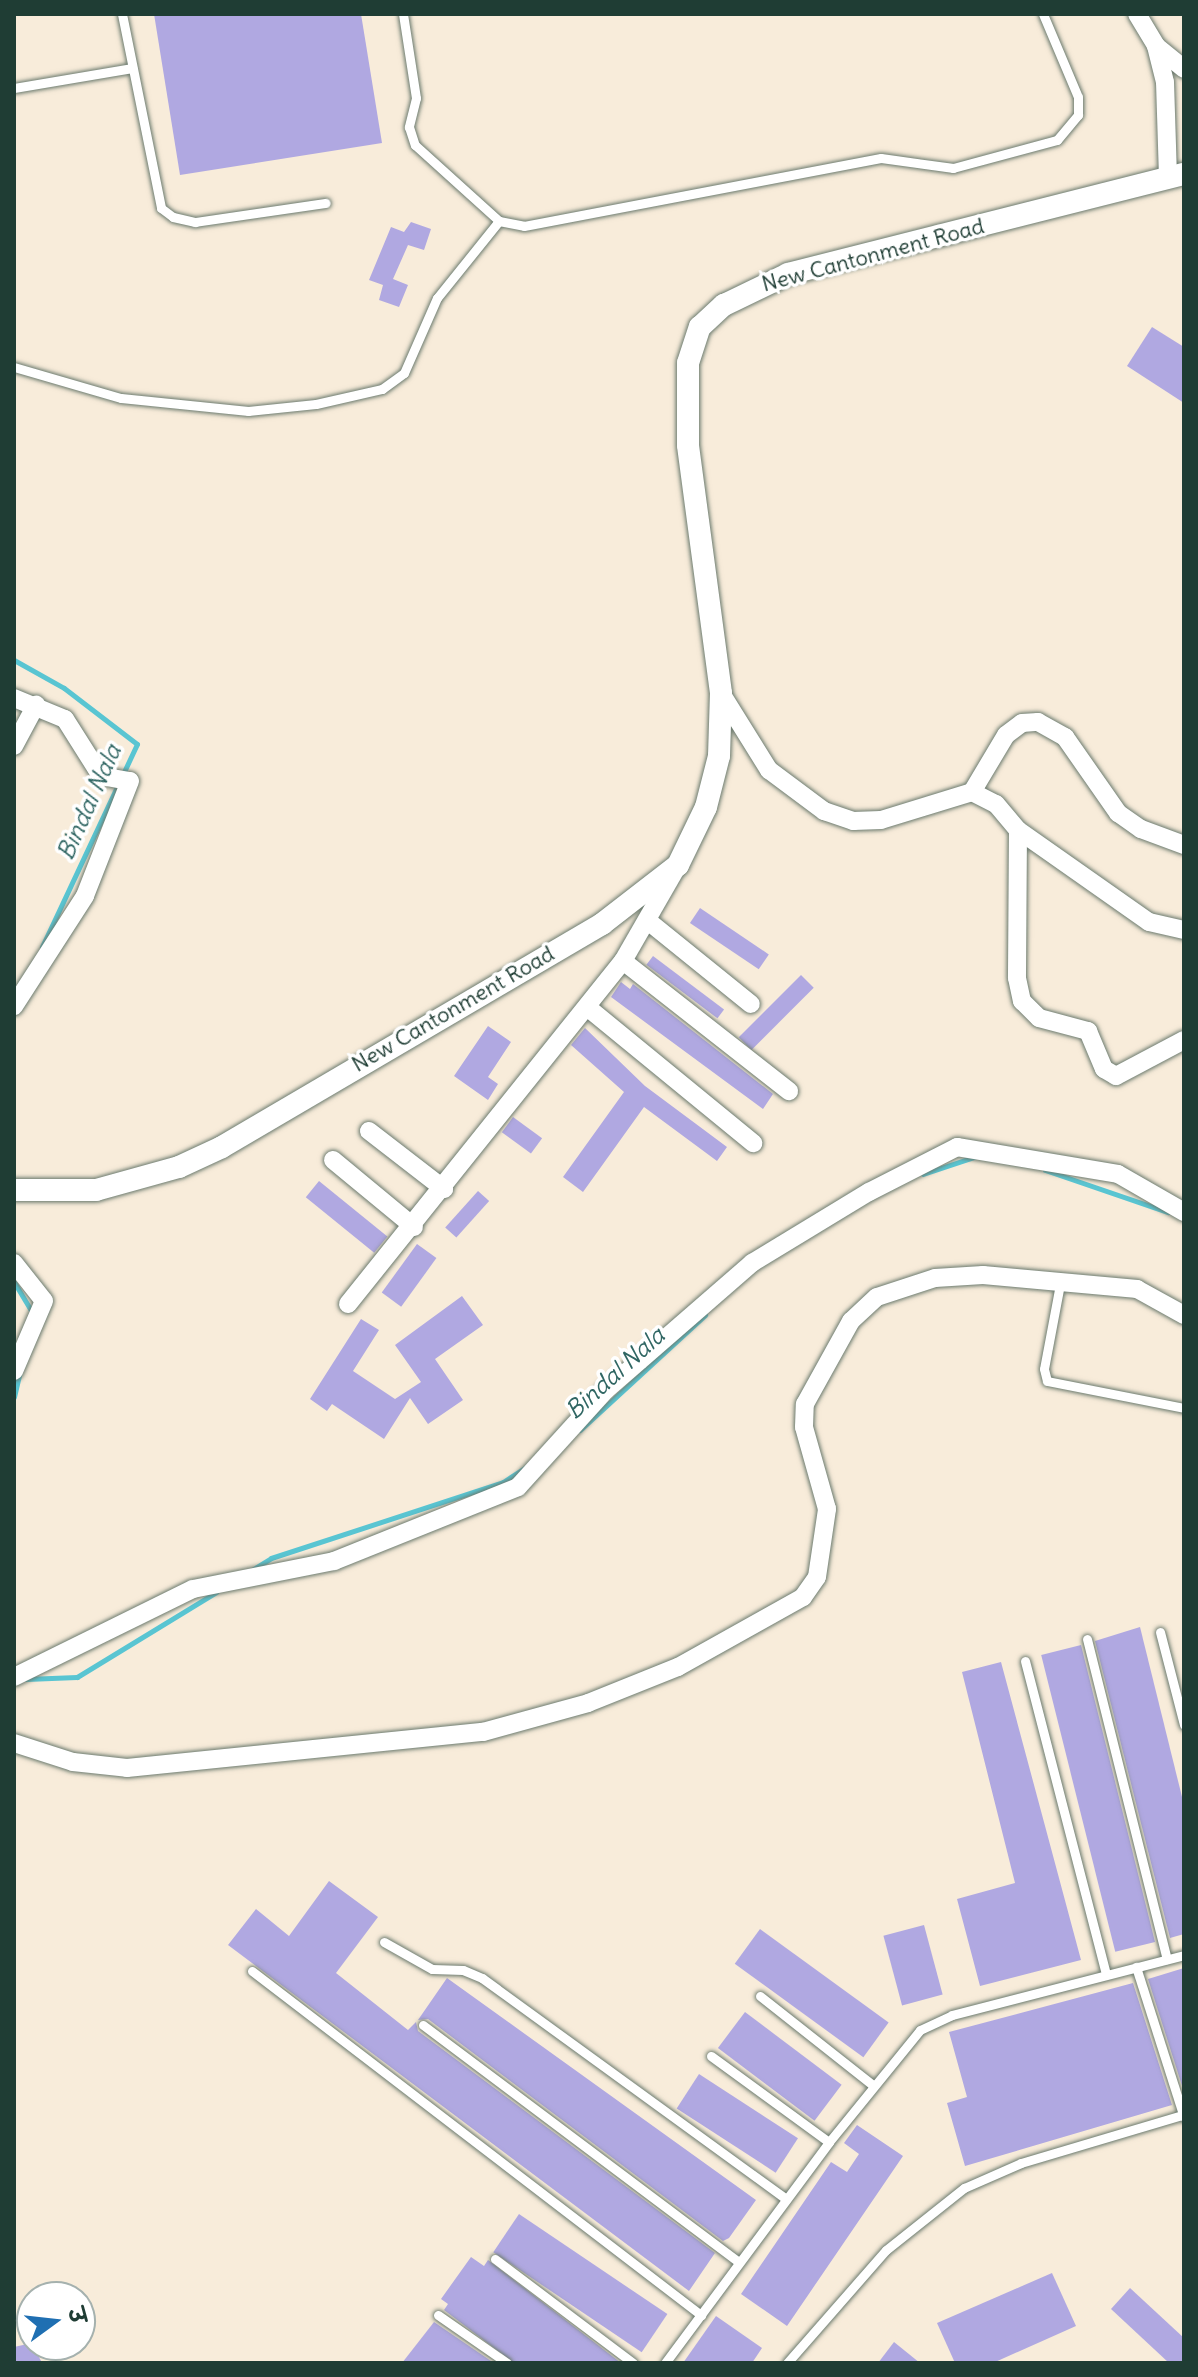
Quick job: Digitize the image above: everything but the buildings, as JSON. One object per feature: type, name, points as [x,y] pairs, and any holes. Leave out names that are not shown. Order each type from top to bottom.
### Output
[{"type":"street","points":[[1137,14],[1156,46],[1184,69]]},
{"type":"street","points":[[1156,46],[1179,176]]},
{"type":"street","name":"New Cantonment Road","points":[[14,1190],[52,1193],[137,1181],[222,1147],[602,924],[678,865],[706,807],[716,769],[721,693],[688,445],[688,363],[700,327],[724,305],[788,274],[1179,176]]},
{"type":"street","name":"New Cantonment Road","points":[[721,693],[769,770],[824,811],[853,821],[881,820],[972,792]]},
{"type":"street","points":[[14,698],[36,705],[74,727],[101,776],[130,781],[85,896],[14,1006]]},
{"type":"street","points":[[14,746],[36,705]]},
{"type":"street","points":[[1184,845],[1141,829],[1118,813],[1065,737],[1038,722],[1022,723],[1006,735],[972,792],[996,804],[1018,830],[1140,916],[1184,930]]},
{"type":"street","points":[[1018,830],[1017,978],[1022,1001],[1039,1018],[1088,1031],[1104,1069],[1116,1076],[1184,1040]]},
{"type":"street","points":[[348,1304],[414,1227],[489,1124],[623,961],[678,865]]},
{"type":"street","points":[[648,921],[751,1004]]},
{"type":"street","points":[[623,961],[789,1091]]},
{"type":"street","points":[[587,1007],[753,1143]]},
{"type":"street","points":[[369,1131],[444,1189]]},
{"type":"street","points":[[14,1677],[193,1589],[334,1561],[518,1487],[606,1390],[752,1263],[869,1192],[957,1147],[1118,1174],[1184,1212]]},
{"type":"street","points":[[333,1160],[414,1227]]},
{"type":"street","points":[[14,1263],[44,1301],[14,1371]]},
{"type":"street","points":[[14,1743],[102,1768],[372,1746],[483,1732],[588,1703],[678,1667],[792,1607],[817,1577],[827,1509],[804,1427],[805,1404],[851,1321],[877,1297],[935,1278],[983,1275],[1137,1289],[1184,1315]]},
{"type":"lane","points":[[122,14],[156,196],[173,217],[195,222],[326,203]]},
{"type":"lane","points":[[403,14],[416,98],[411,136],[499,221],[546,225],[881,158],[953,168],[1057,140],[1078,115],[1078,97],[1043,14]]},
{"type":"lane","points":[[14,88],[132,68]]},
{"type":"lane","points":[[14,367],[121,398],[248,411],[316,404],[382,389],[404,373],[437,298],[499,221]]},
{"type":"lane","points":[[1060,1284],[1044,1369],[1047,1381],[1184,1408]]},
{"type":"lane","points":[[1160,1632],[1184,1725]]},
{"type":"lane","points":[[1087,1639],[1167,1959]]},
{"type":"lane","points":[[1025,1661],[1106,1975]]},
{"type":"lane","points":[[384,1942],[432,1969],[463,1970],[482,1978],[786,2199]]},
{"type":"lane","points":[[665,2363],[829,2142],[874,2086],[932,2023],[1184,1955]]},
{"type":"lane","points":[[787,2363],[886,2250],[964,2188],[1021,2163],[1183,2116],[1136,1967]]},
{"type":"lane","points":[[252,1971],[701,2315]]},
{"type":"lane","points":[[760,1996],[874,2086]]},
{"type":"lane","points":[[423,2025],[739,2262]]},
{"type":"lane","points":[[711,2056],[829,2142]]},
{"type":"lane","points":[[495,2259],[633,2363]]},
{"type":"lane","points":[[438,2315],[507,2363]]},
{"type":"waterway","name":"Bindal Nala","points":[[14,660],[64,688],[137,744],[42,947]]},
{"type":"waterway","name":"Bindal Nala","points":[[923,1174],[974,1157]]},
{"type":"waterway","name":"Bindal Nala","points":[[1045,1170],[1168,1212]]},
{"type":"waterway","name":"Bindal Nala","points":[[14,1282],[33,1314]]},
{"type":"waterway","name":"Bindal Nala","points":[[580,1430],[705,1315]]},
{"type":"waterway","name":"Bindal Nala","points":[[14,1397],[19,1375]]},
{"type":"waterway","name":"Bindal Nala","points":[[252,1570],[271,1558],[503,1482],[526,1467]]},
{"type":"waterway","name":"Bindal Nala","points":[[26,1679],[77,1677],[216,1592]]}]
